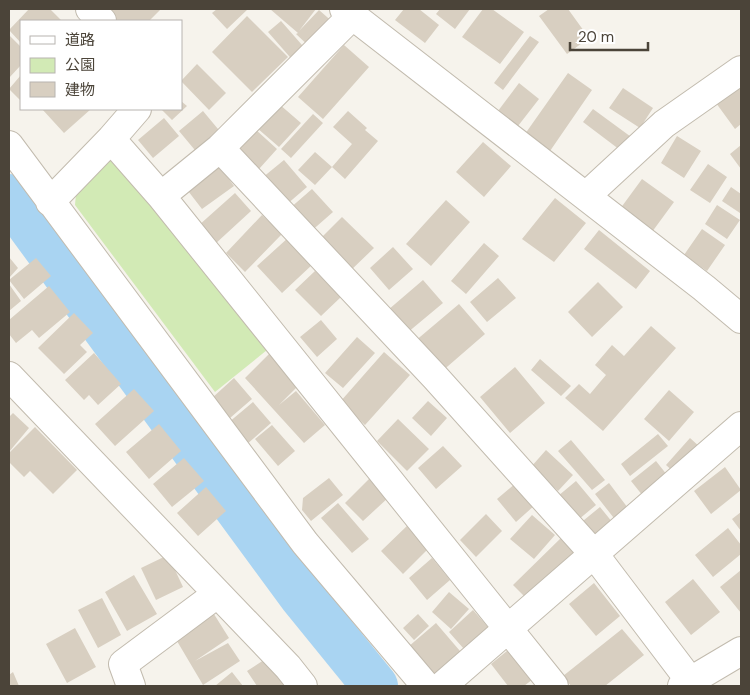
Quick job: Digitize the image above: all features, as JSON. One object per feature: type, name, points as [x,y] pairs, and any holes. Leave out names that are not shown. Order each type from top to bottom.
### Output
[{"type":"street","points":[[90,9],[101,20]]},
{"type":"street","points":[[161,196],[220,148],[348,12],[586,196],[741,319]]},
{"type":"street","points":[[586,196],[664,124],[741,70]]},
{"type":"street","points":[[50,202],[136,110]]},
{"type":"street","points":[[111,139],[161,196],[554,686]]},
{"type":"street","points":[[9,145],[305,543],[426,686]]},
{"type":"street","points":[[220,148],[436,377],[594,554],[689,685],[741,651]]},
{"type":"street","points":[[9,376],[288,667],[303,686]]},
{"type":"street","points":[[442,686],[510,629],[741,426]]},
{"type":"street","points":[[126,684],[123,664],[217,594]]},
{"type":"green space","points":[[121,159],[272,346],[215,392],[75,205],[76,194],[109,160]]},
{"type":"building","points":[[29,9],[50,9],[61,20],[20,20],[20,42],[9,30]]},
{"type":"building","points":[[105,9],[160,10],[150,20],[117,20]]},
{"type":"building","points":[[217,9],[248,9],[227,29],[212,13]]},
{"type":"building","points":[[270,9],[316,9],[299,31],[319,10],[335,24],[312,49],[296,34],[298,33]]},
{"type":"building","points":[[404,9],[419,9],[439,25],[425,43],[395,20]]},
{"type":"building","points":[[440,9],[470,9],[455,29],[436,14]]},
{"type":"building","points":[[483,9],[492,9],[524,32],[500,64],[462,37]]},
{"type":"building","points":[[549,9],[568,9],[589,38],[567,54],[539,16]]},
{"type":"building","points":[[247,16],[288,57],[252,92],[212,52]]},
{"type":"building","points":[[281,21],[309,53],[296,64],[268,32]]},
{"type":"building","points":[[9,35],[20,46],[20,66],[9,78]]},
{"type":"building","points":[[530,36],[539,42],[503,90],[494,83]]},
{"type":"building","points":[[344,45],[369,67],[323,119],[298,97]]},
{"type":"building","points":[[197,64],[226,93],[209,110],[182,80]]},
{"type":"building","points":[[568,73],[592,90],[550,151],[525,134]]},
{"type":"building","points":[[20,76],[20,100],[9,89]]},
{"type":"building","points":[[519,83],[539,99],[518,126],[498,111]]},
{"type":"building","points":[[741,83],[741,124],[735,129],[716,103]]},
{"type":"building","points":[[623,88],[653,108],[640,128],[609,108]]},
{"type":"building","points":[[182,102],[187,106],[172,120],[162,110],[182,110]]},
{"type":"building","points":[[279,104],[301,123],[279,147],[257,128]]},
{"type":"building","points":[[593,109],[638,142],[628,156],[583,122]]},
{"type":"building","points":[[43,110],[90,110],[64,133]]},
{"type":"building","points":[[203,111],[223,135],[199,155],[179,131]]},
{"type":"building","points":[[348,111],[378,141],[345,179],[332,167],[352,144],[333,127]]},
{"type":"building","points":[[313,114],[323,123],[291,158],[281,149]]},
{"type":"building","points":[[164,118],[179,136],[153,158],[138,140]]},
{"type":"building","points":[[255,129],[277,149],[259,169],[237,149]]},
{"type":"building","points":[[677,136],[701,151],[684,178],[661,163]]},
{"type":"building","points":[[483,142],[511,166],[484,197],[456,172]]},
{"type":"building","points":[[741,145],[741,169],[730,154]]},
{"type":"building","points":[[315,152],[332,167],[315,185],[298,170]]},
{"type":"building","points":[[284,160],[307,187],[286,205],[262,178]]},
{"type":"building","points":[[217,163],[234,186],[202,209],[185,187]]},
{"type":"building","points":[[708,164],[727,177],[710,203],[690,190]]},
{"type":"building","points":[[642,179],[674,202],[652,232],[620,209]]},
{"type":"building","points":[[731,187],[741,194],[740,213],[722,201]]},
{"type":"building","points":[[312,189],[333,212],[309,233],[289,209]]},
{"type":"building","points":[[235,193],[251,211],[214,245],[198,226]]},
{"type":"building","points":[[555,198],[586,223],[554,262],[522,239]]},
{"type":"building","points":[[446,200],[470,222],[431,266],[406,244]]},
{"type":"building","points":[[717,205],[740,220],[727,239],[705,224]]},
{"type":"building","points":[[262,215],[282,234],[245,272],[226,253]]},
{"type":"building","points":[[342,217],[374,248],[348,273],[318,241]]},
{"type":"building","points":[[702,229],[725,245],[707,271],[684,255]]},
{"type":"building","points":[[599,230],[650,271],[636,289],[584,249]]},
{"type":"building","points":[[289,237],[313,264],[282,293],[257,266]]},
{"type":"building","points":[[484,243],[499,256],[466,294],[451,281]]},
{"type":"building","points":[[393,247],[413,269],[389,290],[370,268]]},
{"type":"building","points":[[9,257],[18,268],[9,278]]},
{"type":"building","points":[[36,258],[51,276],[24,299],[9,280]]},
{"type":"building","points":[[315,271],[341,297],[321,316],[295,290]]},
{"type":"building","points":[[498,278],[516,298],[487,322],[470,302]]},
{"type":"building","points":[[423,280],[443,303],[407,333],[388,310]]},
{"type":"building","points":[[598,282],[623,307],[592,337],[568,312]]},
{"type":"building","points":[[9,284],[21,301],[9,311]]},
{"type":"building","points":[[49,286],[70,312],[39,338],[32,330],[16,343],[9,334],[9,320]]},
{"type":"building","points":[[459,304],[485,334],[440,373],[414,342]]},
{"type":"building","points":[[74,313],[93,333],[80,345],[87,352],[64,374],[38,348]]},
{"type":"building","points":[[321,320],[337,339],[317,357],[300,337]]},
{"type":"building","points":[[651,326],[676,348],[603,431],[565,398],[579,384],[590,394],[606,375],[595,365],[612,345],[624,356]]},
{"type":"building","points":[[357,337],[375,353],[343,388],[325,373]]},
{"type":"building","points":[[384,352],[410,375],[365,425],[340,402]]},
{"type":"building","points":[[94,353],[121,384],[98,405],[89,395],[84,400],[65,380]]},
{"type":"building","points":[[269,354],[299,385],[279,405],[296,391],[325,425],[304,443],[245,378]]},
{"type":"building","points":[[540,359],[571,386],[561,396],[531,370]]},
{"type":"building","points":[[515,367],[545,403],[510,433],[480,397]]},
{"type":"building","points":[[234,378],[252,399],[230,418],[212,398]]},
{"type":"building","points":[[134,389],[154,411],[115,446],[95,424]]},
{"type":"building","points":[[669,390],[694,412],[669,441],[644,419]]},
{"type":"building","points":[[428,401],[447,418],[431,436],[412,418]]},
{"type":"building","points":[[253,402],[271,423],[246,445],[228,423]]},
{"type":"building","points":[[13,413],[29,428],[9,452],[9,417]]},
{"type":"building","points":[[398,419],[429,449],[407,471],[377,441]]},
{"type":"building","points":[[159,424],[181,451],[149,479],[126,452]]},
{"type":"building","points":[[272,425],[295,451],[278,466],[255,439]]},
{"type":"building","points":[[35,427],[77,470],[53,494],[30,471],[24,477],[9,462],[9,453]]},
{"type":"building","points":[[658,434],[668,446],[630,476],[621,464]]},
{"type":"building","points":[[690,438],[701,448],[677,475],[666,465]]},
{"type":"building","points":[[571,440],[605,480],[592,490],[558,451]]},
{"type":"building","points":[[443,446],[462,466],[436,489],[418,468]]},
{"type":"building","points":[[546,450],[573,475],[558,491],[531,467]]},
{"type":"building","points":[[184,458],[204,481],[172,507],[153,484]]},
{"type":"building","points":[[656,461],[671,480],[647,501],[631,481]]},
{"type":"building","points":[[725,467],[741,490],[711,514],[694,491]]},
{"type":"building","points":[[329,478],[343,495],[311,521],[302,510],[303,498]]},
{"type":"building","points":[[370,478],[389,497],[363,521],[345,503]]},
{"type":"building","points":[[576,481],[596,505],[578,520],[558,496]]},
{"type":"building","points":[[516,483],[535,505],[516,522],[497,499]]},
{"type":"building","points":[[609,483],[631,512],[617,522],[595,494]]},
{"type":"building","points":[[206,487],[226,511],[198,536],[177,513]]},
{"type":"building","points":[[338,503],[369,539],[352,553],[321,518]]},
{"type":"building","points":[[600,507],[617,528],[596,546],[578,525]]},
{"type":"building","points":[[741,512],[741,531],[732,519]]},
{"type":"building","points":[[486,514],[502,531],[476,557],[460,540]]},
{"type":"building","points":[[532,515],[555,535],[534,559],[510,539]]},
{"type":"building","points":[[409,524],[431,546],[403,574],[381,551]]},
{"type":"building","points":[[728,528],[741,545],[741,554],[713,577],[695,555]]},
{"type":"building","points":[[563,536],[579,552],[529,601],[513,585]]},
{"type":"building","points":[[168,555],[183,587],[156,600],[141,568]]},
{"type":"building","points":[[432,558],[450,580],[427,600],[409,578]]},
{"type":"building","points":[[741,570],[741,613],[720,587]]},
{"type":"building","points":[[134,575],[157,614],[127,631],[105,592]]},
{"type":"building","points":[[693,579],[720,612],[691,635],[665,602]]},
{"type":"building","points":[[594,583],[620,616],[596,636],[569,604]]},
{"type":"building","points":[[449,592],[469,609],[451,629],[432,612]]},
{"type":"building","points":[[102,598],[121,635],[98,648],[78,610]]},
{"type":"building","points":[[473,610],[495,635],[471,657],[449,632]]},
{"type":"building","points":[[212,611],[229,638],[195,661],[228,643],[240,661],[203,685],[174,636]]},
{"type":"building","points":[[418,614],[429,626],[414,640],[403,628]]},
{"type":"building","points":[[436,623],[466,658],[438,682],[408,647]]},
{"type":"building","points":[[75,628],[96,667],[67,683],[46,644]]},
{"type":"building","points":[[622,629],[644,655],[605,686],[571,686],[563,676]]},
{"type":"building","points":[[513,646],[537,676],[524,686],[508,686],[491,664]]},
{"type":"building","points":[[270,656],[291,686],[257,686],[247,671]]},
{"type":"building","points":[[13,672],[19,686],[9,686],[9,675]]},
{"type":"building","points":[[232,672],[243,686],[215,686]]},
{"type":"waterway","points":[[9,197],[301,595],[375,686]]}]
